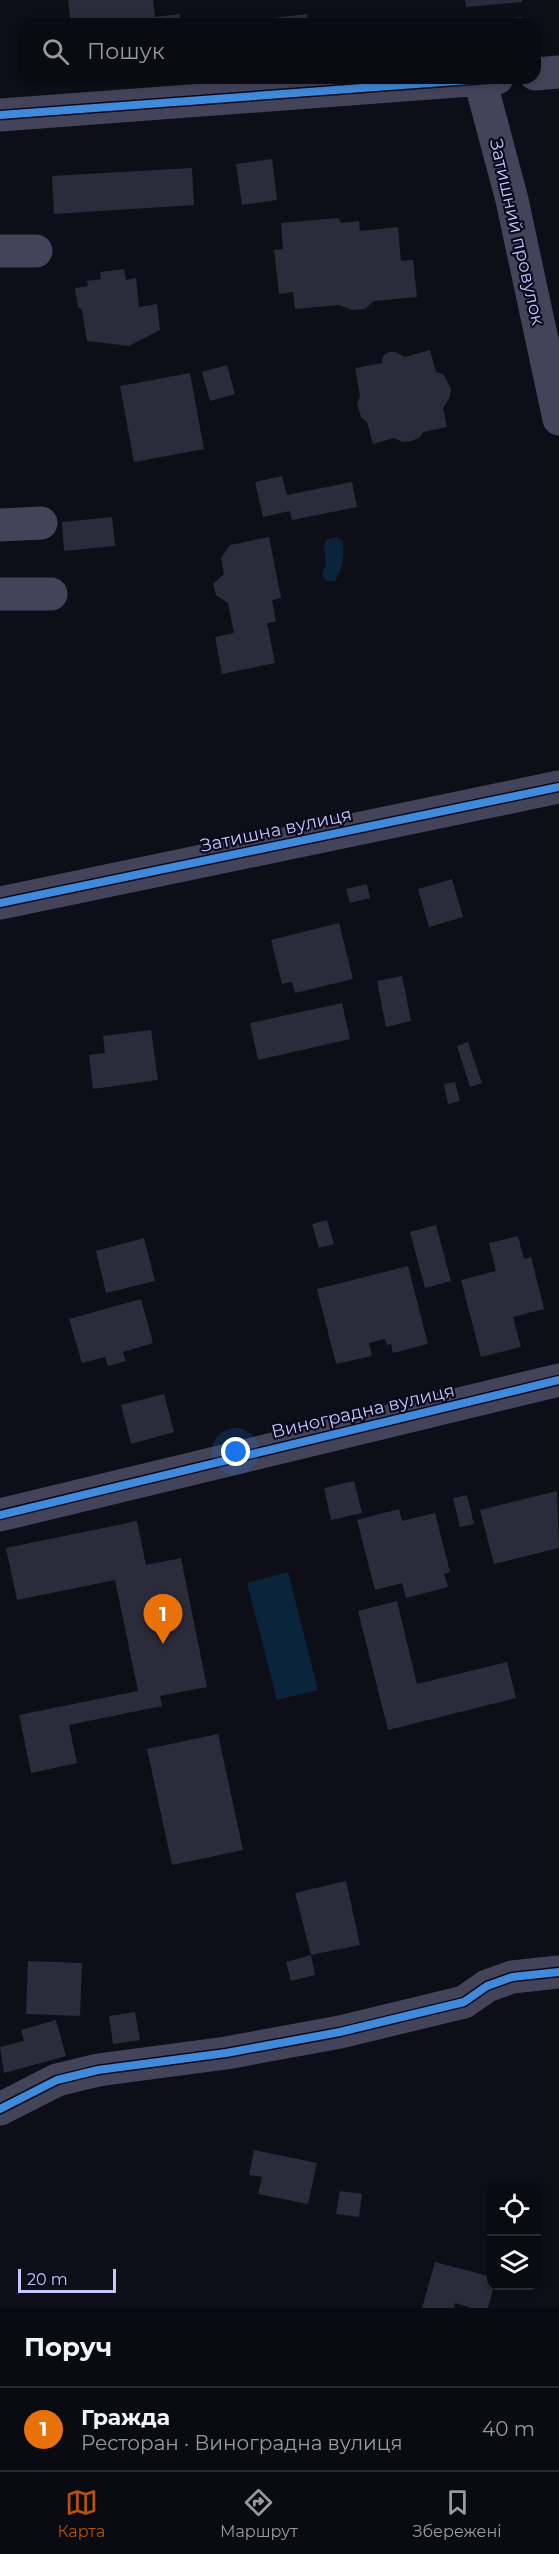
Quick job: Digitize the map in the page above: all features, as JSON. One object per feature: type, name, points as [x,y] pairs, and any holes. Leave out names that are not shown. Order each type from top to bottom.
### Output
[{"type":"street","points":[[541,74],[559,72]]},
{"type":"street","points":[[0,115],[421,84]]},
{"type":"street","name":"Затишний провулок","points":[[490,84],[512,200],[559,419]]},
{"type":"street","points":[[0,251],[36,250]]},
{"type":"street","points":[[0,525],[41,523]]},
{"type":"street","points":[[0,594],[51,594]]},
{"type":"street","name":"Затишна вулиця","points":[[0,903],[559,786]]},
{"type":"street","name":"Виноградна вулиця","points":[[0,1515],[29,1506],[559,1380]]},
{"type":"street","points":[[0,2109],[57,2080],[99,2070],[226,2053],[340,2032],[464,2002],[488,1986],[512,1977],[559,1972]]},
{"type":"water","points":[[336,537],[342,540],[343,561],[335,581],[326,581],[322,574],[326,565],[324,545],[326,540]]},
{"type":"water","points":[[288,1572],[318,1690],[277,1700],[247,1583]]},
{"type":"building","points":[[68,0],[153,0],[155,17],[180,14],[180,18],[70,18]]},
{"type":"building","points":[[465,0],[522,0],[522,2],[466,7]]},
{"type":"building","points":[[307,14],[307,18],[273,18]]},
{"type":"building","points":[[272,159],[277,200],[242,205],[236,164]]},
{"type":"building","points":[[192,168],[194,205],[54,214],[52,176]]},
{"type":"building","points":[[338,218],[341,223],[359,221],[360,231],[398,227],[401,261],[413,260],[417,297],[374,301],[365,309],[352,310],[339,305],[295,309],[293,292],[279,294],[274,250],[283,249],[281,223]]},
{"type":"building","points":[[124,269],[126,280],[136,278],[139,307],[157,304],[160,330],[129,346],[87,341],[82,310],[78,307],[75,288],[88,286],[87,281],[101,279],[100,272]]},
{"type":"building","points":[[430,350],[436,372],[443,374],[451,388],[450,397],[443,408],[447,427],[423,432],[419,438],[411,441],[403,442],[394,438],[373,444],[367,422],[361,417],[357,403],[360,396],[355,368],[382,363],[383,356],[389,352],[396,352],[405,357]]},
{"type":"building","points":[[227,365],[235,394],[210,401],[202,372]]},
{"type":"building","points":[[190,373],[204,449],[134,462],[120,386]]},
{"type":"building","points":[[282,476],[287,495],[352,482],[357,507],[292,520],[290,511],[263,517],[255,482]]},
{"type":"building","points":[[112,517],[115,546],[64,551],[62,522]]},
{"type":"building","points":[[269,537],[281,598],[272,600],[276,622],[267,623],[275,663],[222,674],[215,637],[234,633],[228,603],[216,595],[213,584],[224,574],[221,558],[230,545]]},
{"type":"building","points":[[452,879],[463,917],[429,927],[418,889]]},
{"type":"building","points":[[367,884],[370,898],[350,903],[346,889]]},
{"type":"building","points":[[339,923],[353,979],[295,993],[292,982],[282,984],[271,940]]},
{"type":"building","points":[[402,976],[411,1021],[386,1027],[377,981]]},
{"type":"building","points":[[342,1003],[350,1039],[258,1060],[250,1023]]},
{"type":"building","points":[[151,1030],[158,1080],[93,1089],[89,1055],[105,1053],[103,1036]]},
{"type":"building","points":[[468,1042],[482,1083],[470,1087],[457,1046]]},
{"type":"building","points":[[455,1082],[460,1101],[448,1104],[444,1084]]},
{"type":"building","points":[[327,1220],[334,1244],[319,1248],[312,1224]]},
{"type":"building","points":[[436,1225],[451,1281],[425,1288],[410,1232]]},
{"type":"building","points":[[518,1236],[524,1259],[531,1257],[544,1309],[513,1317],[521,1347],[481,1357],[461,1280],[496,1271],[489,1243]]},
{"type":"building","points":[[144,1238],[155,1281],[106,1293],[96,1251]]},
{"type":"building","points":[[408,1266],[428,1344],[393,1353],[391,1344],[387,1345],[385,1339],[369,1343],[372,1356],[336,1364],[317,1289]]},
{"type":"building","points":[[141,1299],[153,1343],[123,1352],[126,1361],[108,1366],[105,1357],[82,1363],[69,1319]]},
{"type":"building","points":[[164,1394],[174,1432],[131,1444],[121,1405]]},
{"type":"building","points":[[354,1481],[362,1513],[331,1520],[324,1488]]},
{"type":"building","points":[[557,1491],[559,1548],[494,1564],[480,1510]]},
{"type":"building","points":[[467,1495],[474,1524],[460,1527],[453,1498]]},
{"type":"building","points":[[399,1509],[402,1521],[435,1513],[450,1572],[444,1574],[448,1587],[406,1598],[402,1583],[375,1590],[357,1520]]},
{"type":"building","points":[[137,1521],[146,1565],[181,1558],[207,1687],[160,1696],[162,1706],[69,1725],[77,1763],[31,1773],[19,1715],[138,1691],[115,1580],[17,1600],[6,1548]]},
{"type":"building","points":[[397,1601],[417,1684],[507,1662],[516,1698],[388,1730],[358,1611]]},
{"type":"building","points":[[218,1734],[243,1850],[172,1865],[147,1749]]},
{"type":"building","points":[[346,1881],[360,1945],[311,1955],[295,1893]]},
{"type":"building","points":[[311,1955],[315,1975],[291,1981],[286,1962]]},
{"type":"building","points":[[28,1961],[82,1963],[80,2016],[26,2014]]},
{"type":"building","points":[[135,2012],[140,2040],[113,2044],[109,2016]]},
{"type":"building","points":[[56,2020],[66,2056],[4,2073],[0,2047],[24,2041],[21,2030]]},
{"type":"building","points":[[254,2150],[317,2163],[308,2204],[258,2194],[262,2177],[249,2175]]},
{"type":"building","points":[[340,2191],[362,2194],[359,2217],[336,2214]]},
{"type":"building","points":[[435,2262],[487,2276],[487,2290],[493,2290],[488,2308],[472,2308],[455,2303],[454,2308],[422,2308]]},
{"type":"cycle path","points":[[0,115],[416,84]]},
{"type":"cycle path","points":[[0,903],[559,787]]},
{"type":"cycle path","points":[[0,1515],[559,1380]]},
{"type":"cycle path","points":[[0,2109],[57,2080],[98,2070],[226,2053],[340,2032],[464,2002],[487,1986],[512,1977],[559,1972]]},
{"type":"place","name":"Гражда","points":[[163,1644]]}]
